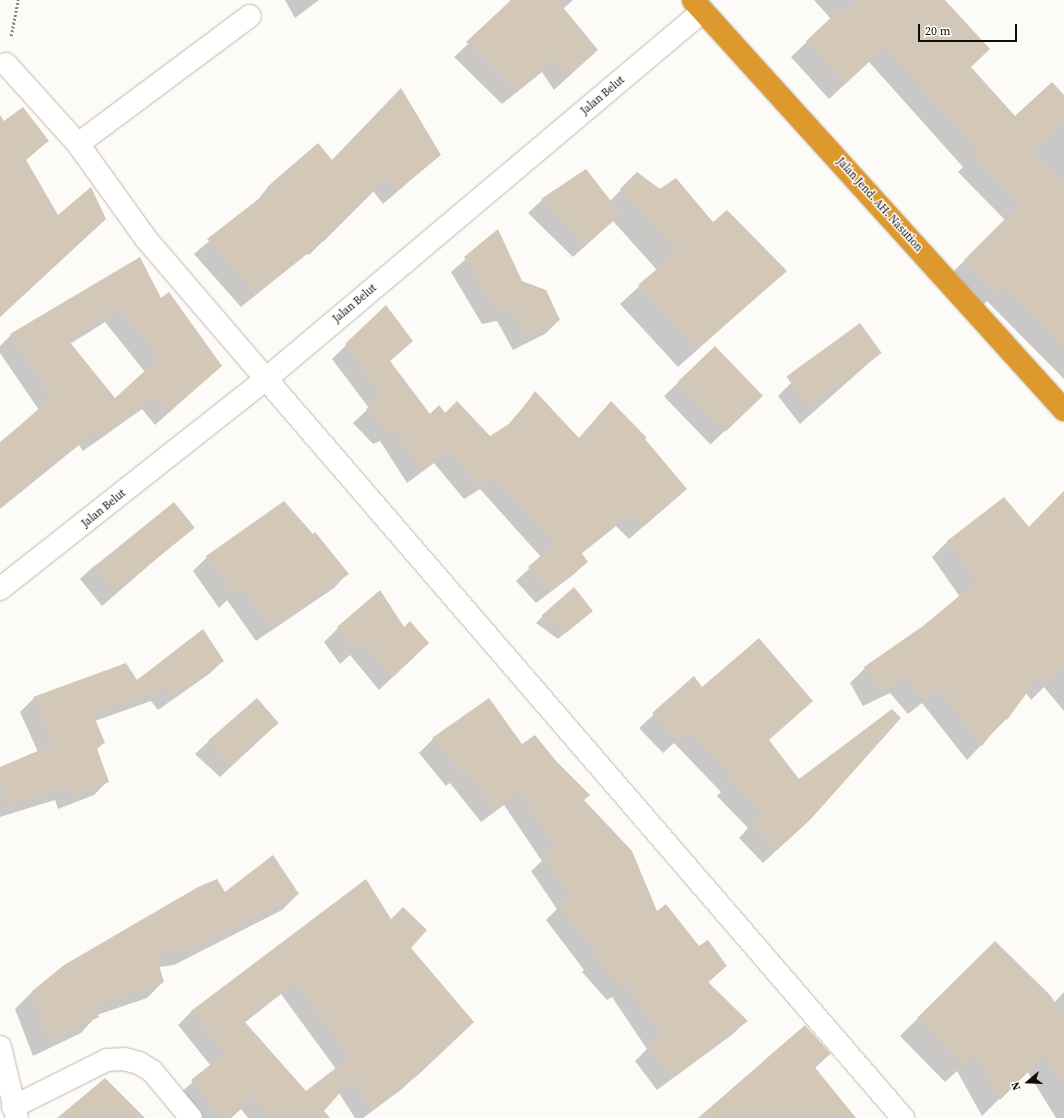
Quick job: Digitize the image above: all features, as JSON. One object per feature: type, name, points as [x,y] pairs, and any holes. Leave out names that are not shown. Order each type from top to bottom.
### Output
[{"type":"highway","name":"Jalan Jend. AH. Nasution","points":[[698,6],[1064,410]]},
{"type":"street","name":"Jalan Belut","points":[[0,590],[266,379],[698,6]]},
{"type":"street","points":[[78,144],[250,16]]},
{"type":"street","points":[[6,64],[78,144],[148,240],[266,379],[903,1118]]},
{"type":"street","points":[[0,1047],[15,1112],[107,1060],[124,1059],[139,1063],[152,1071],[191,1118]]},
{"type":"path","points":[[6,64],[18,0]]},
{"type":"building","points":[[511,0],[557,0],[598,50],[568,77],[556,59],[517,91],[466,42]]},
{"type":"building","points":[[856,0],[945,0],[990,49],[971,67],[1015,116],[1052,82],[1064,95],[1064,122],[1032,154],[1064,179],[1064,348],[1003,286],[996,293],[964,260],[1020,204],[973,155],[978,151],[885,47],[845,84],[806,41],[840,9],[843,12]]},
{"type":"building","points":[[401,88],[441,155],[397,191],[387,178],[323,242],[322,241],[255,294],[207,239],[270,190],[267,187],[318,143],[332,160]]},
{"type":"building","points":[[23,107],[49,141],[25,158],[58,215],[91,187],[106,219],[0,317],[0,115],[4,121]]},
{"type":"building","points":[[586,169],[621,214],[587,244],[541,199]]},
{"type":"building","points":[[637,172],[660,189],[676,178],[713,222],[727,210],[787,271],[697,349],[638,285],[677,252],[620,189]]},
{"type":"building","points":[[498,229],[522,281],[546,290],[560,320],[527,337],[511,308],[496,311],[464,257]]},
{"type":"building","points":[[140,257],[161,298],[169,292],[222,366],[169,412],[156,396],[97,438],[93,432],[0,507],[0,443],[52,397],[10,334]],"holes":[[[119,309],[159,358],[115,398],[68,340]]]},
{"type":"building","points":[[386,305],[413,341],[390,361],[430,414],[439,405],[445,413],[457,401],[490,436],[515,420],[535,391],[579,438],[611,401],[647,438],[645,439],[687,489],[643,527],[630,513],[581,552],[588,562],[550,590],[528,567],[554,544],[494,477],[478,486],[448,450],[421,471],[393,428],[387,432],[366,409],[382,396],[345,344]]},
{"type":"building","points":[[860,323],[882,353],[808,406],[786,376]]},
{"type":"building","points":[[715,346],[763,396],[726,432],[678,382]]},
{"type":"building","points":[[1064,491],[1064,663],[1047,686],[1039,676],[1007,720],[1004,717],[982,746],[938,688],[924,700],[905,678],[879,691],[864,667],[923,626],[976,582],[947,541],[1004,497],[1029,527]]},
{"type":"building","points":[[284,501],[313,534],[315,532],[349,574],[271,628],[242,588],[233,595],[206,556]]},
{"type":"building","points":[[174,502],[195,528],[115,592],[94,567]]},
{"type":"building","points":[[574,587],[593,611],[566,633],[541,616]]},
{"type":"building","points":[[380,590],[404,627],[410,621],[429,643],[393,677],[364,643],[354,651],[337,627]]},
{"type":"building","points":[[203,629],[224,661],[172,697],[165,688],[93,714],[105,743],[96,746],[109,782],[72,796],[69,787],[7,806],[0,782],[0,767],[54,744],[33,697],[126,663],[137,680]]},
{"type":"building","points":[[759,638],[813,701],[769,740],[799,779],[892,709],[901,718],[810,820],[777,850],[752,823],[762,814],[730,781],[734,778],[688,730],[677,740],[652,713],[694,676],[702,687]]},
{"type":"building","points":[[257,698],[279,723],[230,766],[208,741]]},
{"type":"building","points":[[489,698],[522,744],[535,735],[556,761],[590,795],[584,800],[632,851],[657,911],[666,904],[699,946],[708,940],[727,966],[708,982],[748,1021],[672,1077],[648,1047],[661,1036],[626,984],[621,987],[595,958],[598,956],[559,906],[570,895],[544,857],[556,847],[518,792],[495,809],[464,770],[460,773],[432,738]]},
{"type":"building","points":[[273,855],[299,894],[191,949],[156,955],[164,982],[93,1006],[99,1017],[49,1041],[31,992],[64,965],[198,887],[217,879],[225,892]]},
{"type":"building","points":[[366,879],[391,919],[403,907],[427,930],[411,948],[474,1022],[417,1076],[371,1109],[352,1079],[324,1111],[330,1118],[270,1118],[255,1096],[231,1118],[220,1118],[191,1080],[225,1053],[191,1011]],"holes":[[[295,982],[350,1057],[306,1091],[244,1021]]]},
{"type":"building","points":[[995,941],[1049,994],[1064,1014],[1064,1085],[1045,1055],[1000,1100],[975,1054],[964,1066],[917,1018]]},
{"type":"building","points":[[805,1025],[831,1054],[813,1065],[856,1118],[698,1118]]},
{"type":"building","points":[[105,1078],[145,1118],[57,1118]]}]
